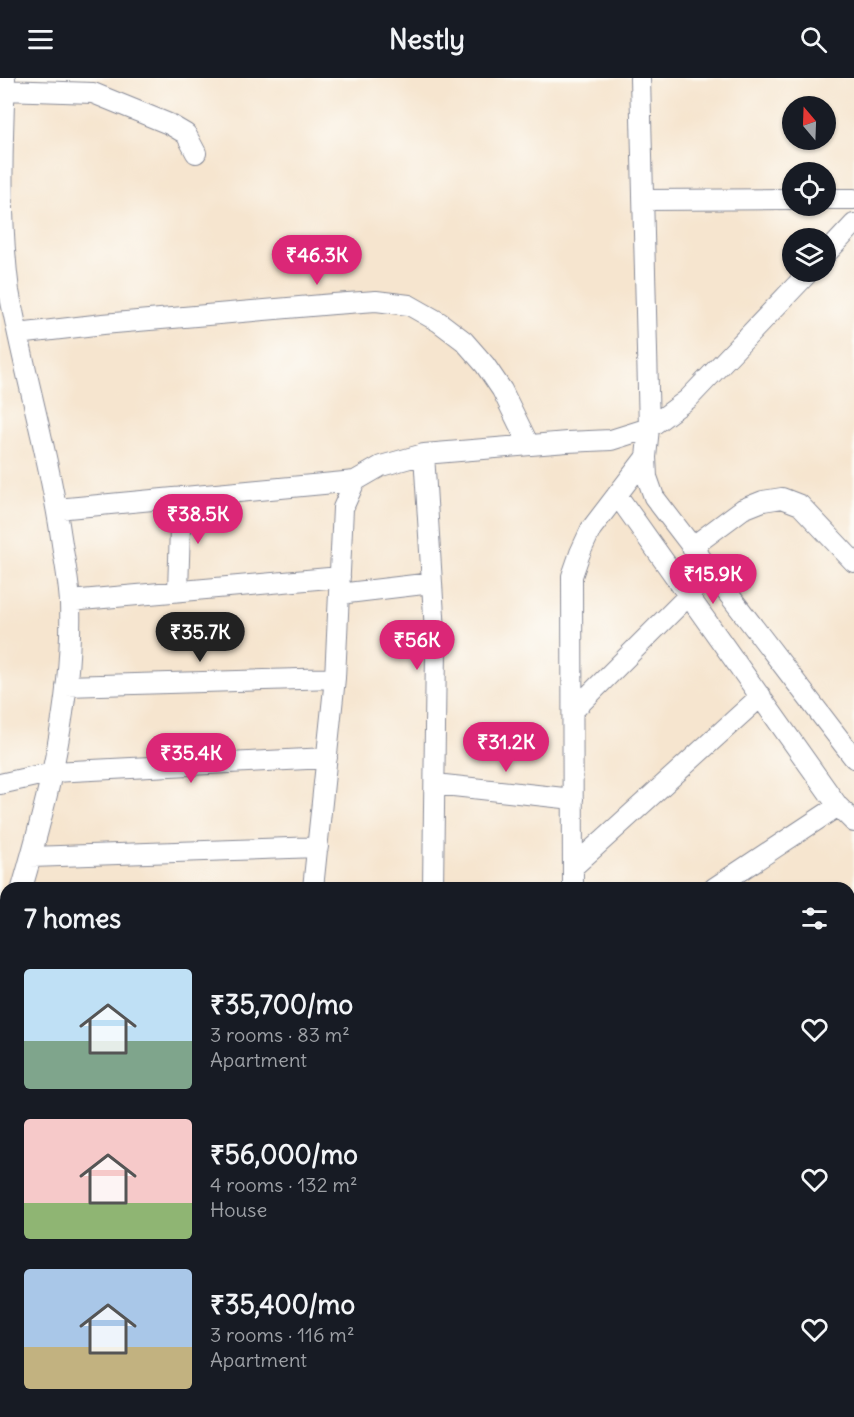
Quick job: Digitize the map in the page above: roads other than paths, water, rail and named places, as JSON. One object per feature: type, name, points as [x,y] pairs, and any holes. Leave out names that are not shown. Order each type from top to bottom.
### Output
[{"type":"street","points":[[640,78],[649,428],[646,456],[647,477],[654,497],[854,758]]},
{"type":"street","points":[[24,882],[53,772],[64,709],[70,645],[70,601],[57,509],[9,288],[3,239],[4,84],[93,93],[169,124],[186,134],[196,153]]},
{"type":"street","points":[[644,200],[782,199]]},
{"type":"street","points":[[836,199],[854,199]]},
{"type":"street","points":[[836,243],[854,224]]},
{"type":"street","points":[[57,509],[355,481],[381,466],[424,454],[611,440],[649,428],[688,399],[799,282]]},
{"type":"street","points":[[18,334],[103,324],[334,304],[376,301],[409,305],[440,322],[464,341],[485,365],[502,390],[529,445]]},
{"type":"street","points":[[424,454],[436,648],[434,882]]},
{"type":"street","points":[[573,882],[572,576],[591,530],[646,456]]},
{"type":"street","points":[[314,882],[335,678],[343,508],[355,481]]},
{"type":"street","points":[[617,495],[838,806],[854,822]]},
{"type":"street","points":[[178,591],[181,497]]},
{"type":"street","points":[[692,547],[743,509],[763,501],[782,498],[800,505],[854,562]]},
{"type":"street","points":[[573,711],[710,570]]},
{"type":"street","points":[[70,601],[178,591],[432,583]]},
{"type":"street","points":[[66,686],[335,678]]},
{"type":"street","points":[[573,867],[761,696]]},
{"type":"street","points":[[0,784],[53,772],[327,758]]},
{"type":"street","points":[[435,784],[573,799]]},
{"type":"street","points":[[731,882],[838,806]]},
{"type":"street","points":[[31,857],[318,847]]}]
